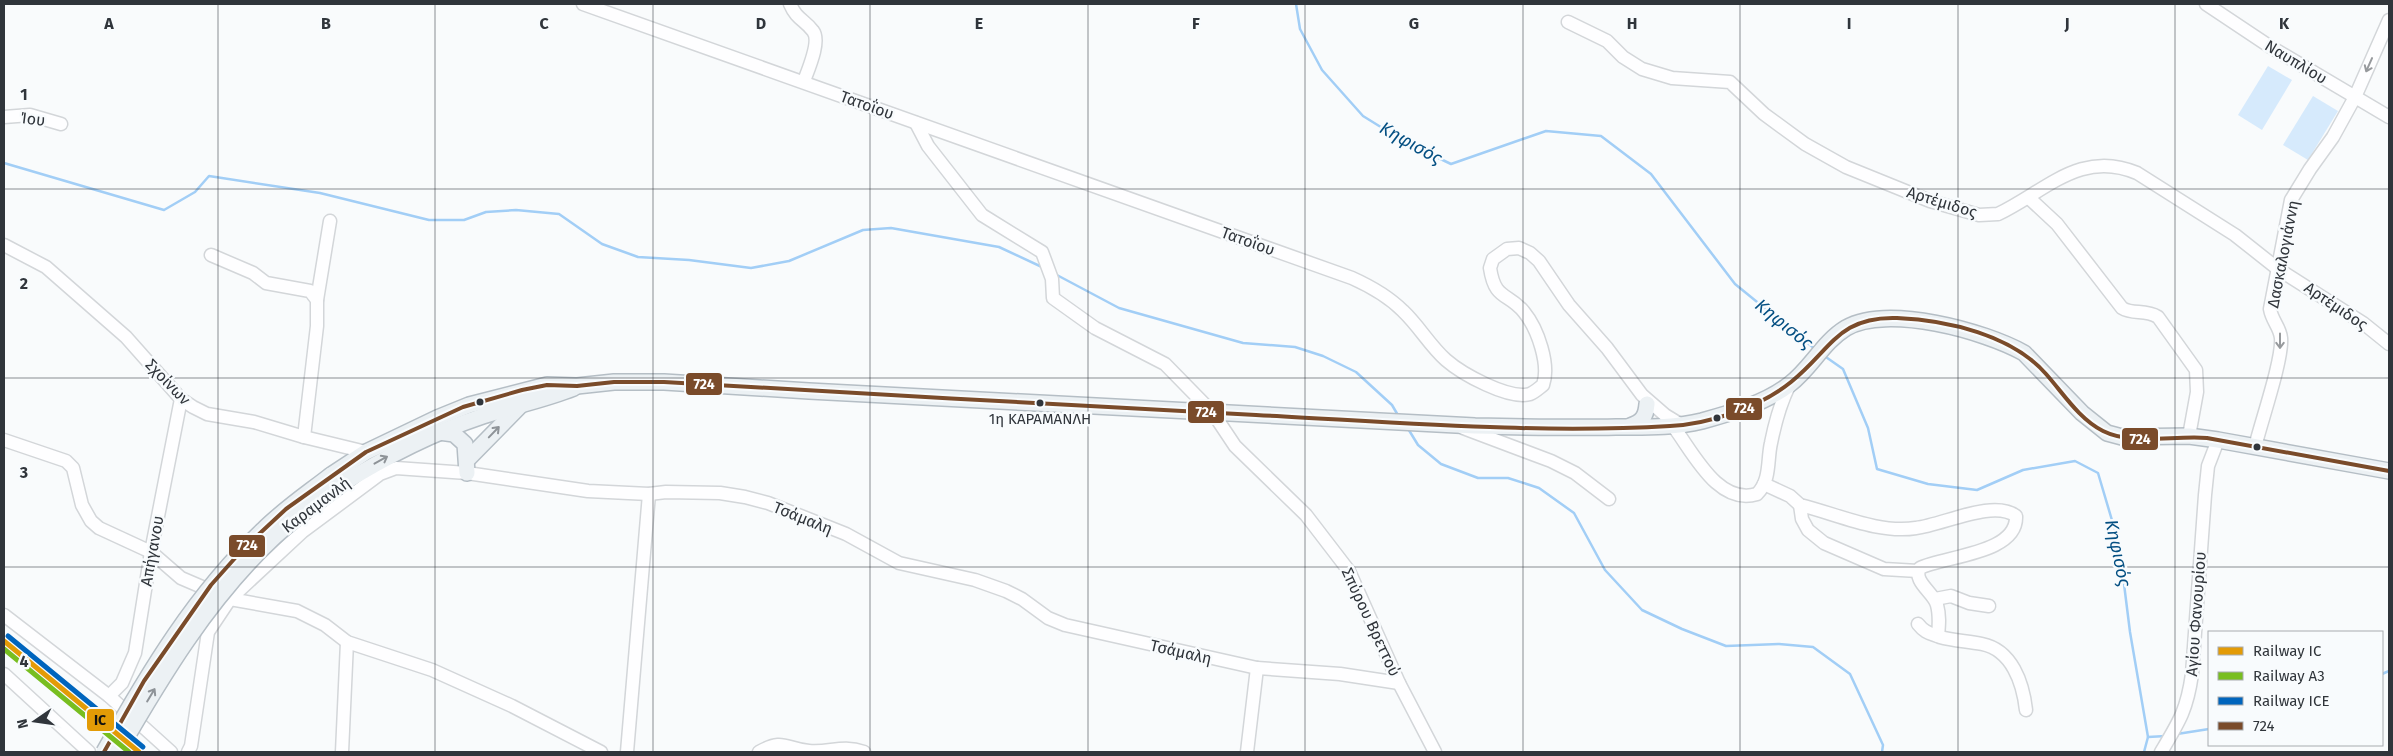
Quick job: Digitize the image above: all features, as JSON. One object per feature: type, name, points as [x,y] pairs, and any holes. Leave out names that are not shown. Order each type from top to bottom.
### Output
[{"type":"main road","points":[[1674,426],[1735,411],[1766,397],[1790,384],[1831,340],[1845,328],[1861,321],[1889,318],[1977,333],[2002,341],[2024,353],[2082,413],[2107,433],[2122,437],[2190,436],[2389,471]]},
{"type":"main road","name":"Καραμανλή","points":[[118,752],[154,690],[184,644],[225,590],[272,538],[366,452],[437,418],[492,398],[547,385],[577,386],[606,382],[664,382],[1213,413],[1532,428],[1674,426]]},
{"type":"main road","name":"Καραμανλή","points":[[104,752],[144,681],[211,585],[263,530],[335,480],[439,432],[522,404],[550,398],[577,386]]},
{"type":"main road","points":[[467,467],[522,404]]},
{"type":"main road","points":[[1628,427],[1642,420],[1646,414],[1647,404]]},
{"type":"main road","points":[[439,432],[447,432],[461,438],[465,444],[467,467]]},
{"type":"street","name":"Τατοΐου","points":[[583,4],[804,81],[1371,286],[1404,312],[1445,359],[1456,368],[1491,386],[1521,395],[1530,394],[1543,385],[1546,367],[1544,354],[1525,313],[1496,289],[1491,281],[1490,268],[1498,254],[1507,249],[1519,248],[1539,261],[1569,306],[1607,348],[1651,404],[1674,426]]},
{"type":"street","points":[[790,4],[795,16],[814,31],[813,54],[804,81]]},
{"type":"street","name":"Ναυπλίου","points":[[2206,4],[2389,117]]},
{"type":"street","name":"Δασκαλογιάννη","points":[[2255,447],[2280,348],[2279,330],[2272,320],[2270,309],[2291,200],[2333,137],[2355,97],[2389,20]]},
{"type":"street","name":"Αρτέμιδος","points":[[1568,22],[1607,41],[1623,57],[1642,69],[1672,78],[1730,82],[1764,114],[1805,144],[1846,167],[1930,201],[1967,212],[1989,215],[1998,214],[2083,168],[2109,164],[2122,167],[2137,173],[2235,235],[2278,269],[2363,323],[2389,344]]},
{"type":"street","name":"Ίου","points":[[4,117],[30,115],[61,124]]},
{"type":"street","name":"Σπύρου Βρεττού","points":[[916,123],[928,146],[982,215],[1042,252],[1052,279],[1053,298],[1095,328],[1165,364],[1213,413],[1235,446],[1306,515],[1342,560],[1354,580],[1399,683],[1435,752]]},
{"type":"street","points":[[2029,198],[2057,224],[2122,308],[2127,311],[2149,311],[2158,317],[2196,370],[2197,392],[2190,436]]},
{"type":"street","points":[[304,438],[317,326],[318,300],[330,221]]},
{"type":"street","name":"Σχοίνων","points":[[4,245],[46,267],[126,337],[181,399],[206,414],[254,422],[304,438],[366,452]]},
{"type":"street","points":[[210,255],[253,273],[266,282],[310,292],[318,300]]},
{"type":"street","points":[[1674,426],[1716,484],[1737,496],[1757,494],[1764,484],[1769,463],[1770,446],[1779,410],[1790,384]]},
{"type":"street","name":"Τατοΐου","points":[[1638,388],[1647,404],[1674,426]]},
{"type":"street","name":"Απήγανου","points":[[109,696],[122,682],[135,653],[151,552],[181,399]]},
{"type":"street","points":[[1453,424],[1551,461],[1574,473],[1610,500]]},
{"type":"street","points":[[4,440],[66,461],[73,468],[82,505],[90,520],[99,528],[151,552],[172,571],[194,585],[230,599],[297,611],[325,625],[347,642],[432,670],[512,706],[601,752]]},
{"type":"street","name":"Αγίου Φανουρίου","points":[[2163,748],[2182,718],[2192,674],[2208,466],[2218,440]]},
{"type":"street","name":"Τσάμαλη","points":[[188,752],[192,746],[208,632],[230,599],[302,532],[380,474],[389,470],[403,468],[467,467],[588,491],[649,494],[666,492],[720,494],[760,501],[846,534],[898,563],[975,580],[1006,591],[1022,599],[1056,622],[1257,668],[1340,674],[1399,683]]},
{"type":"street","points":[[1764,484],[1790,496],[1800,505],[1894,529],[1916,528],[1987,511],[2010,512],[2016,516],[2015,525],[2000,543],[1971,554],[1924,566],[1918,571],[1884,569],[1824,543],[1808,530],[1802,519],[1800,505]]},
{"type":"street","points":[[627,752],[649,494]]},
{"type":"street","points":[[1918,571],[1921,582],[1935,599],[1940,618],[1938,636]]},
{"type":"street","points":[[1935,599],[1951,596],[1969,603],[1989,606]]},
{"type":"street","points":[[4,615],[109,696],[171,752]]},
{"type":"street","points":[[1918,624],[1930,635],[1951,641],[1985,644],[2007,658],[2013,665],[2026,710]]},
{"type":"street","points":[[342,752],[347,642]]},
{"type":"street","points":[[1247,752],[1257,668]]},
{"type":"street","points":[[4,674],[89,752]]},
{"type":"street","points":[[759,752],[769,746],[784,744],[808,751],[840,747],[853,748],[864,752]]},
{"type":"shaded area","points":[[2268,66],[2292,80],[2262,130],[2238,115]]},
{"type":"shaded area","points":[[2313,96],[2338,111],[2308,160],[2283,145]]},
{"type":"waterway","name":"Κηφισός","points":[[1296,4],[1300,29],[1322,70],[1363,116],[1405,142],[1451,164],[1546,131],[1601,136],[1651,174],[1735,284],[1815,349]]},
{"type":"waterway","points":[[4,163],[164,210],[195,192],[209,176],[320,193],[429,220],[464,220],[486,212],[516,210],[559,214],[602,244],[638,257],[689,260],[751,268],[789,261],[863,230],[891,228],[999,247],[1044,268]]},
{"type":"waterway","points":[[1055,274],[1119,308],[1243,343],[1295,347],[1323,356],[1356,372],[1392,405],[1399,417]]},
{"type":"waterway","name":"Κηφισός","points":[[1823,355],[1843,369],[1868,428],[1877,469],[1928,484],[1977,490],[2023,470],[2075,461],[2098,473],[2119,544],[2130,632],[2148,737],[2166,736]]},
{"type":"waterway","points":[[1407,427],[1418,445],[1441,464],[1478,478],[1508,478],[1539,488],[1574,513],[1605,570],[1642,610],[1682,629],[1726,646],[1779,644],[1813,647],[1850,674],[1883,745],[1882,752]]},
{"type":"waterway","name":"Κηφισός","points":[[2383,674],[2389,671]]},
{"type":"waterway","name":"Κηφισός","points":[[2177,734],[2208,729]]},
{"type":"waterway","points":[[2144,752],[2148,737]]},
{"type":"rail line","name":"ICE","points":[[8,636],[143,747]]},
{"type":"rail line","name":"IC","points":[[4,641],[139,752]]},
{"type":"rail line","name":"A3","points":[[4,649],[129,752]]},
{"type":"transit line","name":"724","points":[[104,752],[144,681],[211,585],[244,548],[286,509],[366,452],[463,407],[547,385],[577,386],[614,382],[664,382],[1515,428],[1567,429],[1670,426],[1718,418],[1765,399],[1791,382],[1837,337],[1848,329],[1877,319],[1897,318],[1916,319],[1957,326],[1977,332],[2015,349],[2032,360],[2086,420],[2103,431],[2115,435],[2140,439],[2207,438],[2389,471]]},
{"type":"place","name":"1η ΚΑΡΑΜΑΝΛΗ","points":[[1040,403]]}]
